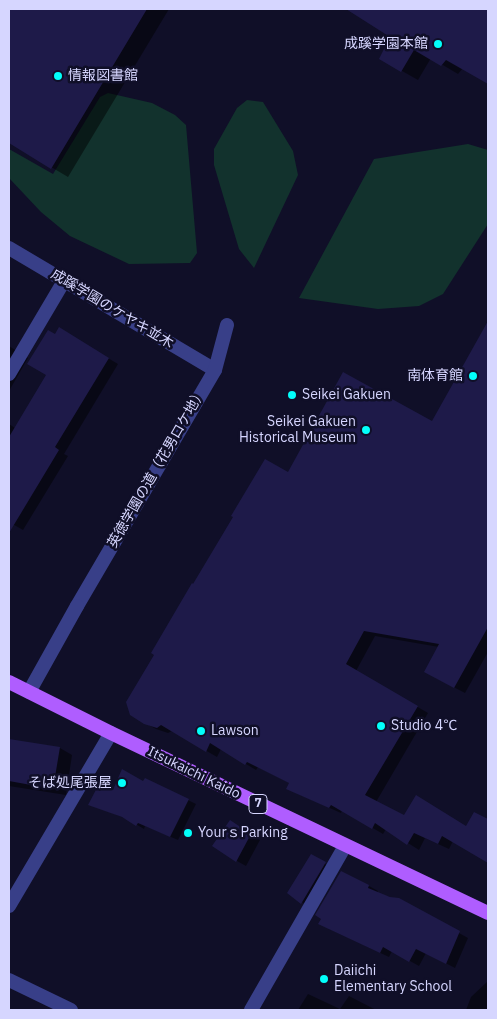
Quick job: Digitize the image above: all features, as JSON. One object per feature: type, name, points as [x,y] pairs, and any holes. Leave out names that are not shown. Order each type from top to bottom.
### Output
[{"type":"main road","name":"Itsukaichi Kaido","points":[[9,682],[111,733],[488,913]]},
{"type":"street","name":"成蹊学園のケヤキ並木","points":[[9,248],[215,370]]},
{"type":"street","points":[[9,374],[64,280]]},
{"type":"street","name":"英徳学園の道（花男ロケ地）","points":[[29,692],[76,606],[215,370],[227,325]]},
{"type":"street","points":[[9,906],[111,733]]},
{"type":"street","points":[[250,1010],[346,846]]},
{"type":"street","points":[[9,980],[70,1010]]},
{"type":"green space","points":[[108,93],[152,103],[175,115],[186,125],[197,253],[190,263],[129,264],[70,236],[41,212],[9,178],[9,149],[53,174],[100,97]]},
{"type":"green space","points":[[247,100],[263,102],[293,151],[298,175],[254,268],[239,249],[214,165],[214,149],[237,108]]},
{"type":"green space","points":[[468,144],[488,150],[488,224],[443,294],[419,306],[378,309],[299,298],[374,159]]},
{"type":"building","name":"情報図書館","points":[[9,9],[147,9],[51,169],[9,143]]},
{"type":"building","name":"成蹊学園本館","points":[[346,9],[488,9],[488,84],[446,60],[441,66],[414,50],[401,72],[379,59],[390,37]]},
{"type":"building","points":[[488,321],[488,627],[454,688],[424,672],[439,644],[364,631],[346,664],[418,706],[365,795],[404,815],[416,795],[466,826],[474,812],[488,819],[488,863],[442,836],[438,844],[414,833],[407,845],[375,823],[372,829],[331,805],[329,808],[286,789],[289,783],[247,762],[245,765],[210,743],[206,752],[161,725],[157,728],[144,724],[130,715],[126,702],[154,655],[151,653],[233,517],[231,516],[265,459],[288,472],[343,372],[432,421]]},
{"type":"building","points":[[59,327],[109,358],[55,447],[59,450],[9,533],[9,437],[46,375],[27,364],[48,330],[55,334]]},
{"type":"building","points":[[9,739],[60,747],[53,789],[9,781]]},
{"type":"building","points":[[122,769],[143,781],[145,778],[189,799],[170,837],[138,823],[136,826],[122,817],[88,805],[99,784],[113,790]]},
{"type":"building","points":[[230,820],[251,834],[236,862],[212,846]]},
{"type":"building","points":[[311,854],[326,862],[301,904],[287,893]]},
{"type":"building","points":[[341,871],[369,885],[368,888],[390,897],[399,898],[460,931],[446,964],[416,949],[409,962],[383,947],[380,953],[318,924],[321,919],[315,915]]},
{"type":"place","name":"成蹊学園本館","points":[[438,44]]},
{"type":"place","name":"情報図書館","points":[[58,76]]},
{"type":"place","name":"南体育館","points":[[473,376]]},
{"type":"place","name":"Seikei Gakuen","points":[[292,395]]},
{"type":"place","name":"Seikei Gakuen Historical Museum","points":[[366,430]]},
{"type":"place","name":"Studio 4℃","points":[[381,726]]},
{"type":"place","name":"Lawson","points":[[201,731]]},
{"type":"place","name":"そば処尾張屋","points":[[122,783]]},
{"type":"place","name":"YourｓParking","points":[[188,833]]},
{"type":"place","name":"Daiichi Elementary School","points":[[324,979]]}]
